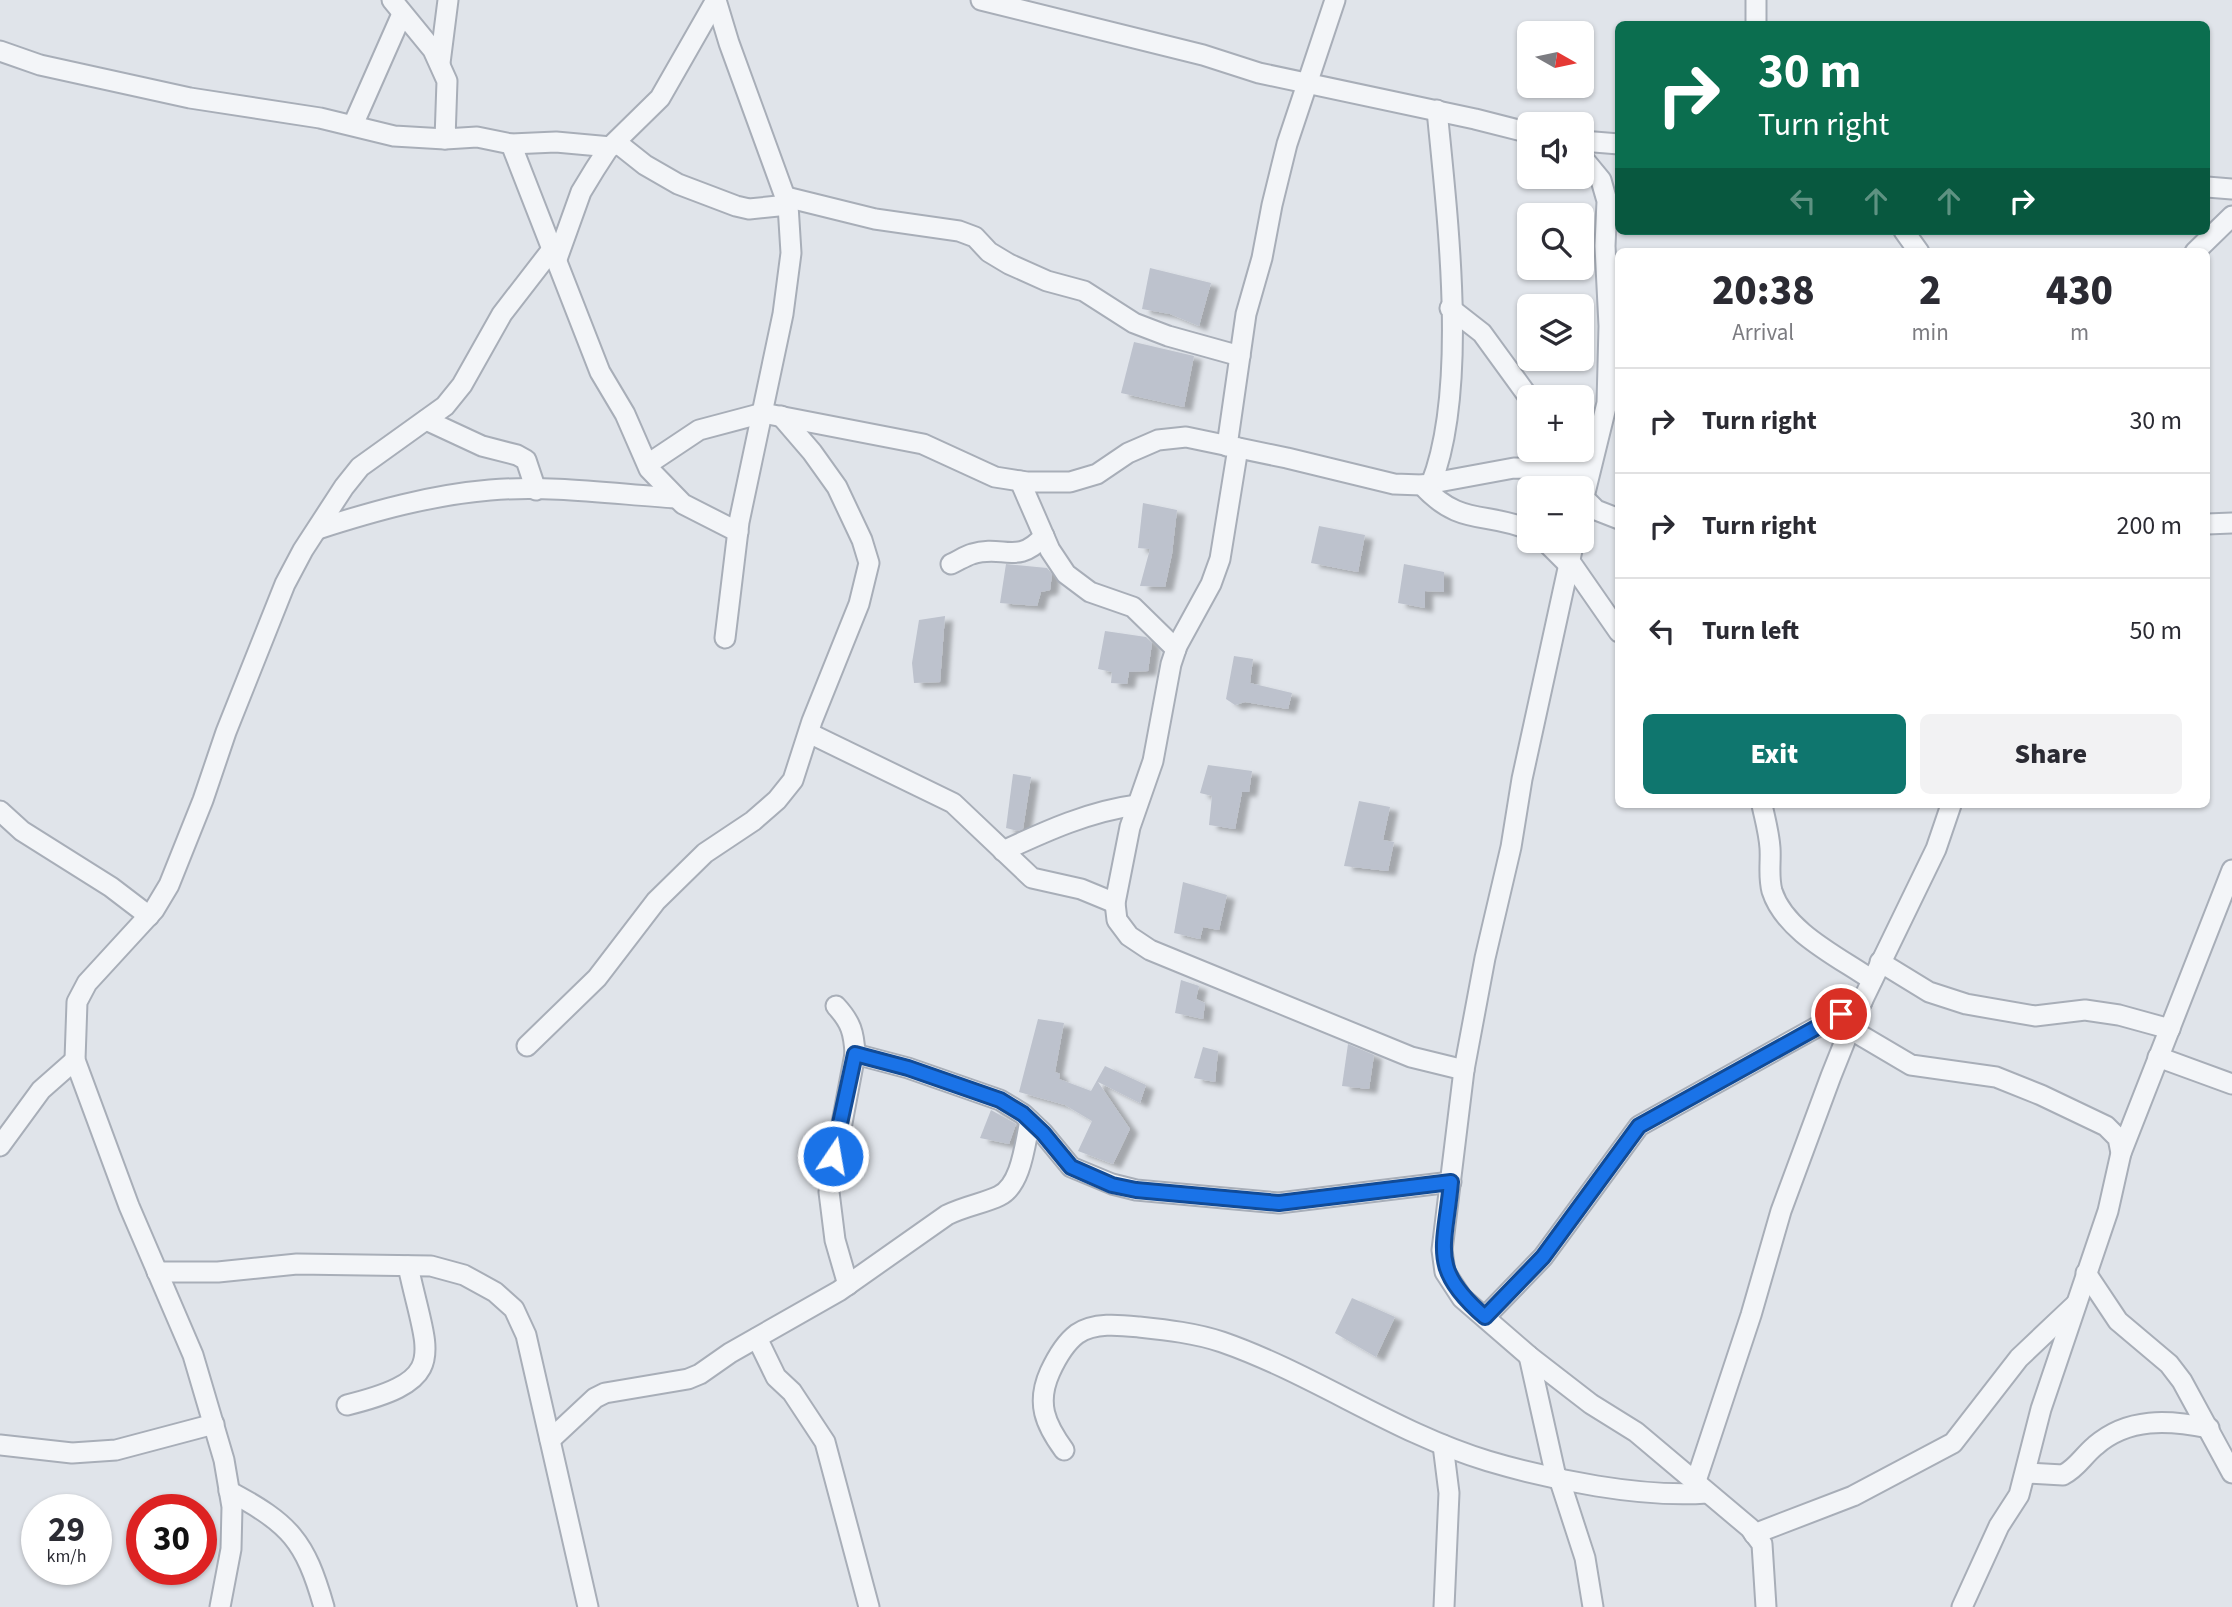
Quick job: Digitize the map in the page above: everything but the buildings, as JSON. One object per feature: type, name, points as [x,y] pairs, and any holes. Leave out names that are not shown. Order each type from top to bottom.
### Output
[{"type":"street","points":[[440,63],[448,0]]},
{"type":"street","points":[[981,0],[1203,55],[1259,73],[1437,110],[1517,130]]},
{"type":"street","points":[[1335,0],[1281,168],[1262,258],[1246,314],[1220,559],[1212,584],[1176,649],[1153,761],[1130,827],[1115,903],[1117,920],[1150,950],[1399,1053],[1464,1070]]},
{"type":"street","points":[[1756,0],[1756,21]]},
{"type":"street","points":[[220,1607],[231,1549],[229,1491],[214,1424],[193,1355],[92,1113],[75,1060],[77,1002],[87,983],[149,916],[169,885],[285,584],[344,486],[360,467],[445,406],[462,385],[502,314],[555,254],[581,192],[613,145],[660,98],[721,4]]},
{"type":"street","points":[[721,4],[787,201],[791,253],[772,414],[738,533],[725,638]]},
{"type":"street","points":[[397,7],[440,63],[447,81],[445,139]]},
{"type":"street","points":[[353,125],[397,7]]},
{"type":"street","points":[[0,51],[40,65],[190,98],[353,125],[394,136],[445,139],[477,137],[511,144],[556,142],[613,145],[678,184],[736,206],[749,209],[787,201],[875,219],[958,231],[975,237],[989,252],[1009,264],[1047,281],[1084,291],[1135,323],[1168,336],[1240,356]]},
{"type":"street","points":[[1427,484],[1441,458],[1452,344],[1445,190],[1437,110]]},
{"type":"street","points":[[1594,142],[1615,144]]},
{"type":"street","points":[[511,144],[600,372],[625,414],[648,464],[676,498],[738,533]]},
{"type":"street","points":[[1586,476],[1608,390],[1609,326],[1605,246],[1607,201],[1601,180],[1594,172]]},
{"type":"street","points":[[2210,187],[2232,190]]},
{"type":"street","points":[[2199,248],[2232,216]]},
{"type":"street","points":[[1450,308],[1482,333],[1520,385]]},
{"type":"street","points":[[527,1046],[597,978],[656,901],[705,853],[753,821],[777,800],[793,780],[859,604],[869,563],[862,540],[837,487],[772,414]]},
{"type":"street","points":[[648,464],[699,430],[772,414],[923,444],[995,477],[1020,481],[1070,482],[1097,474],[1128,453],[1157,440],[1186,437],[1363,479],[1427,484],[1514,468],[1587,469]]},
{"type":"street","points":[[426,420],[482,446],[526,460],[536,490]]},
{"type":"street","points":[[1582,462],[1587,469]]},
{"type":"street","points":[[1020,481],[1050,550],[1078,585],[1133,607],[1176,649]]},
{"type":"street","points":[[1427,484],[1434,498],[1454,511],[1517,527]]},
{"type":"street","points":[[318,529],[410,502],[491,490],[597,491],[676,498]]},
{"type":"street","points":[[1594,509],[1615,517]]},
{"type":"street","points":[[2210,524],[2232,523]]},
{"type":"street","points":[[951,564],[972,554],[1020,554],[1035,546],[1044,536]]},
{"type":"street","points":[[1571,555],[1615,626]]},
{"type":"street","points":[[1571,555],[1524,766],[1511,847],[1485,958],[1464,1070],[1442,1250],[1445,1272],[1462,1298],[1529,1356],[1591,1404],[1636,1432],[1754,1534],[1762,1544],[1762,1603]]},
{"type":"street","points":[[809,733],[953,803],[1032,878],[1080,889],[1115,903]]},
{"type":"street","points":[[1003,851],[1078,820],[1114,808],[1137,805]]},
{"type":"street","points":[[1763,808],[1770,849],[1769,875],[1778,903],[1789,918],[1813,939],[1872,980]]},
{"type":"street","points":[[1701,1488],[1728,1378],[1751,1315],[1781,1212],[1861,1002],[1936,849],[1950,808]]},
{"type":"street","points":[[0,811],[22,831],[111,887],[149,916]]},
{"type":"street","points":[[1962,1607],[1999,1526],[2019,1495],[2041,1409],[2108,1211],[2121,1153],[2232,870]]},
{"type":"street","points":[[1880,962],[1930,992],[1966,1004],[2035,1016],[2068,1009],[2085,1010],[2119,1015],[2169,1029]]},
{"type":"street","points":[[1485,1317],[1543,1257],[1639,1126],[1861,1002]]},
{"type":"street","points":[[836,1006],[848,1018],[855,1033],[855,1054],[829,1192],[835,1240],[848,1285]]},
{"type":"street","points":[[1850,1029],[1911,1065],[1996,1077],[2041,1095],[2106,1126],[2118,1138],[2121,1153]]},
{"type":"street","points":[[855,1054],[908,1068],[1000,1100],[1030,1121],[1071,1167],[1112,1185],[1159,1194],[1279,1203],[1451,1182]]},
{"type":"street","points":[[2158,1057],[2232,1084]]},
{"type":"street","points":[[0,1146],[41,1090],[75,1060]]},
{"type":"street","points":[[550,1440],[594,1398],[620,1388],[688,1379],[848,1285],[947,1215],[965,1206],[999,1197],[1007,1189],[1019,1166],[1030,1121]]},
{"type":"street","points":[[157,1272],[218,1272],[297,1264],[431,1266],[464,1275],[495,1293],[513,1309],[526,1335],[588,1607]]},
{"type":"street","points":[[347,1405],[385,1395],[410,1384],[423,1366],[425,1347],[408,1266]]},
{"type":"street","points":[[2086,1273],[2118,1321],[2169,1364],[2182,1381],[2232,1473]]},
{"type":"street","points":[[1754,1534],[1853,1496],[1953,1443],[2019,1358],[2076,1304]]},
{"type":"street","points":[[1064,1450],[1046,1425],[1042,1408],[1045,1381],[1056,1358],[1077,1334],[1098,1326],[1129,1326],[1187,1333],[1252,1353],[1443,1445],[1491,1462],[1650,1494],[1701,1488]]},
{"type":"street","points":[[757,1338],[776,1377],[792,1392],[825,1442],[869,1607]]},
{"type":"street","points":[[1529,1356],[1558,1477],[1585,1558],[1592,1607]]},
{"type":"street","points":[[2026,1473],[2063,1475],[2113,1433],[2139,1423],[2183,1423],[2209,1428]]},
{"type":"street","points":[[1,1446],[72,1453],[116,1450],[214,1424]]},
{"type":"street","points":[[1443,1445],[1449,1493],[1444,1607]]},
{"type":"street","points":[[229,1491],[270,1513],[299,1541],[314,1573],[324,1607]]},
{"type":"route","points":[[833,1156],[855,1054],[908,1068],[1000,1100],[1023,1114],[1071,1167],[1112,1185],[1159,1194],[1279,1203],[1451,1182],[1442,1250],[1445,1272],[1462,1298],[1485,1317],[1543,1257],[1639,1126],[1841,1014]]}]
